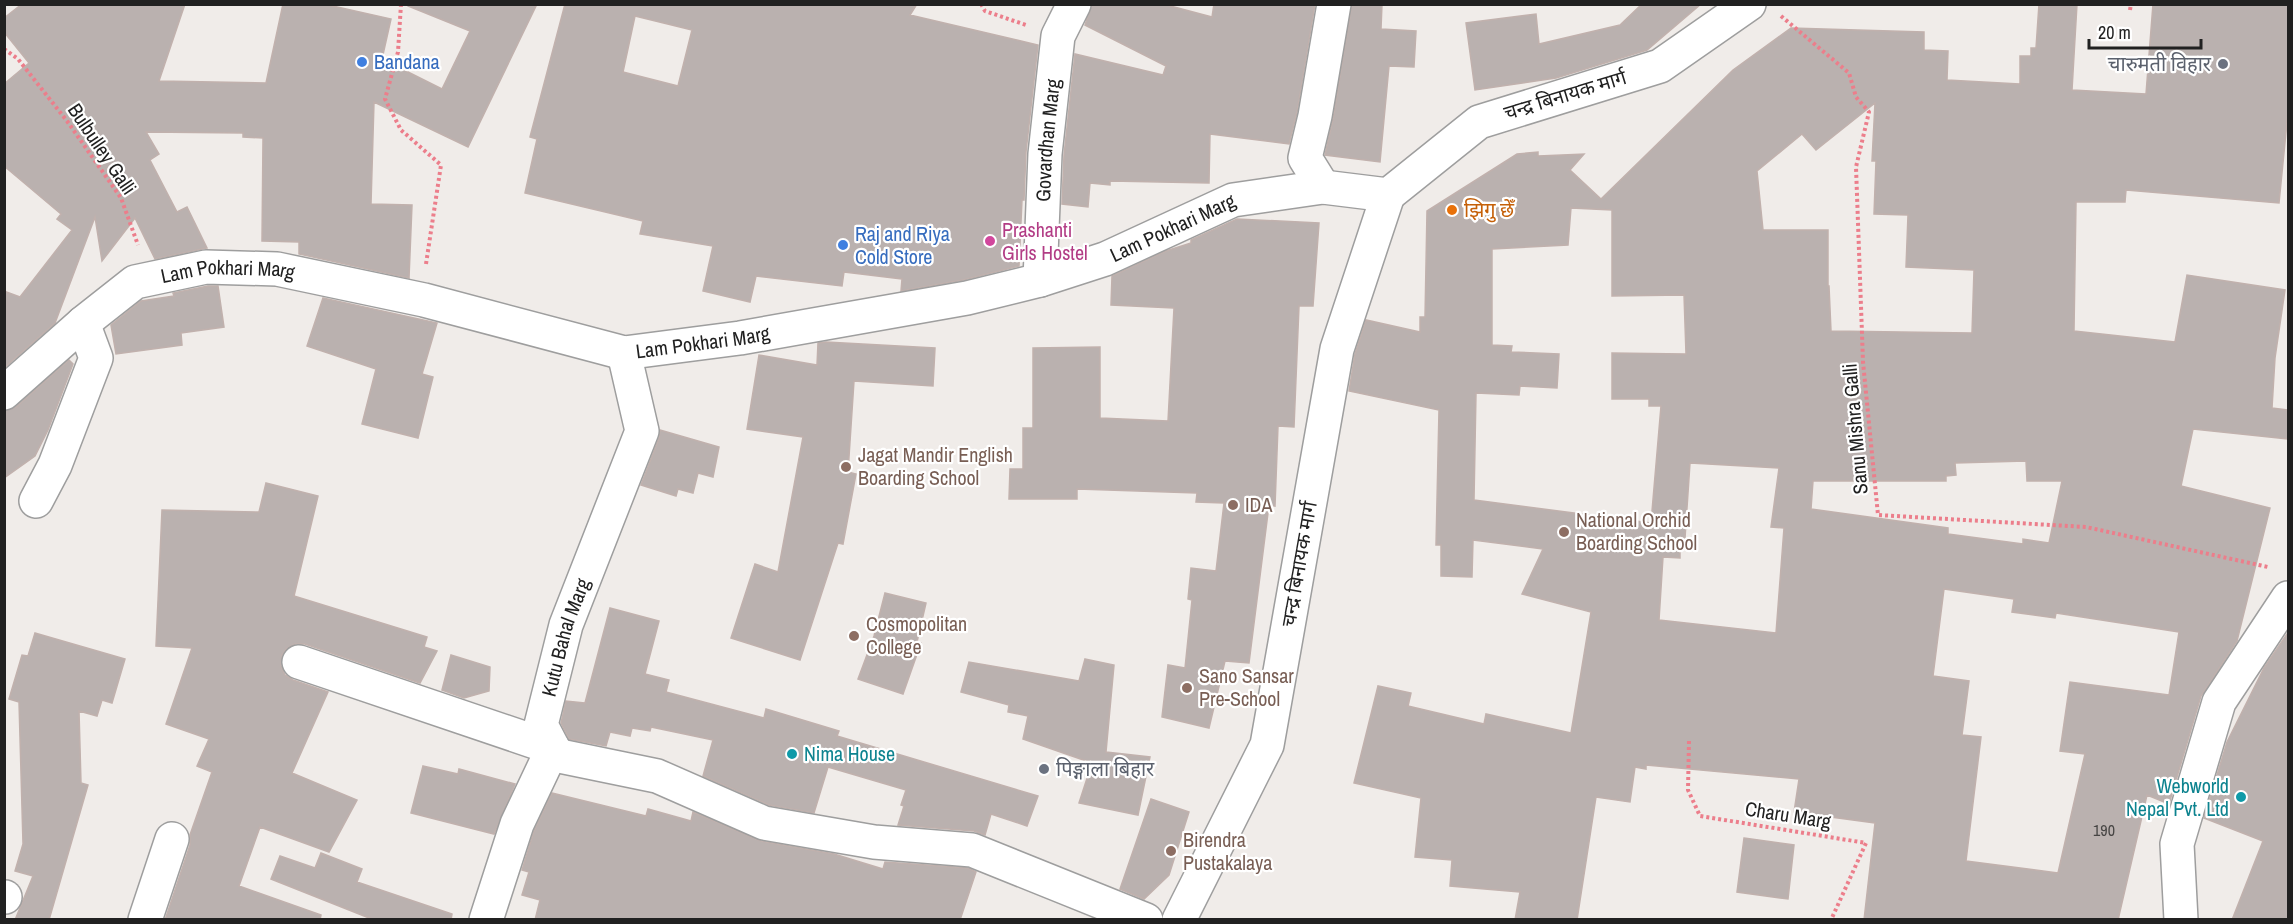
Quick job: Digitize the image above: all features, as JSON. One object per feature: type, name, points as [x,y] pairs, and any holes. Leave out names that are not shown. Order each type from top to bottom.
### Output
[{"type":"street","name":"Govardhan Marg","points":[[1040,280],[1045,154],[1058,36],[1074,4]]},
{"type":"street","points":[[1334,4],[1315,116],[1305,158],[1323,187],[1388,195]]},
{"type":"street","name":"चन्द्र बिनायक मार्ग","points":[[1179,920],[1267,744],[1337,350],[1388,195],[1479,122],[1659,66],[1763,8]]},
{"type":"street","name":"Lam Pokhari Marg","points":[[4,393],[83,323],[135,282],[206,267],[277,269],[424,300],[624,353],[740,338],[967,298],[1040,280],[1105,259],[1233,200],[1323,187]]},
{"type":"street","points":[[36,501],[55,465],[96,358],[83,323]]},
{"type":"street","name":"Kutu Bahal Marg","points":[[552,751],[541,725],[566,625],[642,431],[624,353]]},
{"type":"street","points":[[2181,920],[2176,844],[2219,702],[2283,584]]},
{"type":"street","points":[[299,662],[552,751],[657,776],[764,823],[874,843],[972,850],[1146,920]]},
{"type":"street","points":[[486,920],[517,824],[552,751]]},
{"type":"street","points":[[145,920],[172,839]]},
{"type":"path","points":[[402,4],[398,52],[385,99],[401,130],[441,165],[424,278],[424,300]]},
{"type":"path","points":[[981,4],[985,11],[1058,36]]},
{"type":"path","name":"Sanu Mishra Galli","points":[[1763,8],[1849,73],[1856,97],[1869,112],[1856,167],[1863,362],[1878,516],[2086,527],[2248,562],[2283,584]]},
{"type":"path","name":"Bulbulley Galli","points":[[4,49],[18,59],[67,121],[121,198],[138,245],[135,282]]},
{"type":"path","name":"Charu Marg","points":[[1689,741],[1688,790],[1700,816],[1866,843],[1831,920]]},
{"type":"building","points":[[22,4],[185,4],[159,81],[266,83],[283,4],[324,4],[391,19],[382,59],[442,89],[470,31],[408,6],[408,4],[537,4],[468,147],[374,102],[371,204],[412,205],[409,278],[299,254],[299,242],[262,241],[263,138],[243,137],[243,133],[146,132],[159,154],[150,160],[177,212],[187,207],[207,248],[155,259],[135,218],[102,261],[95,217],[55,323],[4,368],[4,291],[20,297],[72,230],[57,219],[61,214],[4,166],[4,84],[29,63],[4,32],[4,18]]},
{"type":"building","points":[[565,4],[917,4],[910,15],[1038,45],[1026,152],[1019,266],[963,280],[901,291],[902,279],[844,272],[842,286],[756,276],[750,302],[703,291],[713,246],[640,234],[643,221],[525,193],[537,139],[530,137]],"holes":[[[635,16],[692,30],[678,86],[623,72]]]},
{"type":"building","points":[[1092,4],[1163,4],[1212,17],[1214,4],[1315,4],[1297,112],[1289,144],[1210,134],[1209,183],[1110,181],[1110,185],[1090,183],[1088,207],[1062,204],[1064,155],[1075,54],[1163,75],[1166,66],[1085,25]]},
{"type":"building","points":[[1352,4],[1382,4],[1381,29],[1416,31],[1414,67],[1389,66],[1380,162],[1325,155]]},
{"type":"building","points":[[1642,4],[1701,4],[1647,50],[1556,78],[1475,90],[1466,23],[1536,14],[1539,44],[1620,25]]},
{"type":"building","points":[[2039,4],[2077,4],[2072,90],[2146,94],[2153,4],[2289,4],[2289,102],[2279,203],[2126,190],[2125,202],[2076,202],[2074,331],[2175,342],[2187,275],[2285,290],[2275,358],[2272,408],[2289,410],[2289,439],[2193,429],[2181,486],[2270,508],[2237,641],[2201,696],[2169,804],[2147,795],[2118,920],[1864,920],[1875,823],[1794,812],[1799,779],[1646,765],[1646,769],[1635,767],[1630,802],[1596,797],[1577,920],[1515,920],[1520,892],[1450,886],[1452,860],[1415,857],[1421,798],[1354,783],[1378,686],[1411,693],[1408,706],[1484,724],[1486,714],[1571,733],[1591,612],[1522,594],[1543,549],[1473,540],[1472,577],[1441,576],[1441,545],[1436,545],[1439,410],[1349,391],[1355,354],[1366,320],[1420,332],[1420,317],[1425,317],[1427,211],[1517,154],[1538,152],[1538,156],[1584,154],[1570,170],[1601,199],[1733,70],[1791,28],[1924,32],[1924,50],[1948,51],[1947,80],[2020,84],[2020,56],[2031,56],[2031,48],[2036,48]],"holes":[[[1875,103],[1872,161],[1876,161],[1874,214],[1908,215],[1906,267],[1974,270],[1972,333],[1831,331],[1828,230],[1763,230],[1757,171],[1802,134],[1816,150]],[[1571,208],[1612,210],[1612,296],[1684,295],[1686,354],[1612,353],[1612,399],[1649,399],[1649,406],[1661,406],[1651,523],[1474,500],[1476,393],[1519,395],[1520,386],[1557,388],[1559,354],[1511,352],[1512,346],[1492,345],[1492,249],[1568,245]],[[2026,461],[2027,481],[2062,481],[2049,543],[2023,539],[2023,544],[1948,534],[1948,528],[1811,509],[1813,481],[1946,481],[1946,476],[1956,475],[1955,463]],[[1690,463],[1779,468],[1771,527],[1784,528],[1776,633],[1659,620],[1663,557],[1680,558],[1680,537],[1685,538]],[[1944,589],[2014,599],[2012,612],[2055,618],[2056,613],[2179,632],[2169,695],[2070,682],[2060,751],[2085,754],[2058,873],[1966,861],[1981,737],[1962,735],[1969,681],[1933,676]]]},
{"type":"building","points":[[1237,219],[1319,223],[1313,306],[1299,306],[1294,427],[1278,426],[1275,506],[1269,505],[1249,663],[1225,661],[1209,728],[1162,717],[1168,665],[1185,668],[1192,600],[1188,599],[1191,568],[1216,571],[1224,503],[1196,502],[1197,493],[1077,489],[1077,499],[1009,499],[1010,469],[1023,469],[1023,428],[1033,428],[1033,348],[1100,347],[1100,418],[1168,421],[1174,308],[1111,305],[1112,276],[1166,251],[1191,243],[1191,240]]},
{"type":"building","points":[[218,286],[224,327],[181,333],[182,345],[116,354],[111,325],[141,301],[174,296],[173,293]]},
{"type":"building","points":[[323,298],[437,323],[422,374],[433,377],[418,438],[362,424],[376,369],[307,346]]},
{"type":"building","points":[[818,343],[935,348],[933,386],[854,381],[848,472],[856,474],[843,544],[838,543],[800,660],[731,638],[755,564],[778,572],[803,437],[747,429],[759,355],[817,365]]},
{"type":"building","points":[[69,360],[73,364],[48,430],[35,456],[4,478],[4,411],[16,407]]},
{"type":"building","points":[[660,430],[719,447],[713,477],[698,473],[693,493],[678,489],[676,496],[641,485]]},
{"type":"building","points":[[266,483],[318,496],[294,596],[427,637],[424,647],[437,651],[420,683],[305,644],[295,644],[287,648],[282,655],[281,666],[285,675],[328,692],[292,773],[357,800],[329,852],[260,827],[239,886],[321,915],[320,920],[165,920],[190,845],[190,835],[212,772],[197,766],[209,739],[166,724],[192,648],[156,646],[162,510],[259,512]]},
{"type":"building","points":[[885,593],[926,603],[917,642],[921,643],[903,694],[858,679],[874,636]]},
{"type":"building","points":[[610,608],[659,621],[645,674],[669,680],[666,692],[764,718],[766,709],[839,731],[837,736],[1038,796],[1027,826],[991,814],[985,835],[974,831],[898,825],[906,790],[828,767],[814,813],[769,805],[703,776],[713,740],[651,727],[650,731],[632,728],[630,736],[610,732],[606,746],[569,739],[561,723],[566,701],[585,703]]},
{"type":"building","points":[[2289,631],[2289,920],[2232,920],[2263,841],[2204,818],[2227,742],[2264,668]]},
{"type":"building","points":[[35,633],[125,659],[112,703],[102,700],[97,716],[79,711],[81,783],[88,785],[49,920],[15,920],[33,876],[15,871],[23,844],[19,702],[9,699],[22,655],[28,656]]},
{"type":"building","points":[[451,655],[490,667],[489,691],[464,698],[442,690]]},
{"type":"building","points":[[1085,659],[1114,665],[1106,752],[1150,757],[1138,815],[1079,803],[1092,763],[1023,739],[1028,716],[1008,712],[1009,705],[961,692],[969,662],[1079,681]]},
{"type":"building","points":[[423,766],[458,774],[459,769],[515,784],[494,834],[411,813]]},
{"type":"building","points":[[552,793],[646,816],[648,809],[691,821],[693,812],[761,841],[834,854],[883,869],[885,862],[968,868],[976,872],[960,920],[535,920],[540,900],[522,895],[529,872],[522,870],[534,831]]},
{"type":"building","points":[[1151,799],[1189,812],[1169,875],[1144,899],[1120,889]]},
{"type":"building","points":[[1744,838],[1794,845],[1788,899],[1737,892]]},
{"type":"building","points":[[321,853],[362,869],[357,882],[452,914],[451,920],[374,920],[271,879],[280,856],[315,868]]},
{"type":"place","name":"Bandana","points":[[362,62]]},
{"type":"place","name":"चारुमती विहार","points":[[2223,64]]},
{"type":"place","name":"झिगु छेँ","points":[[1452,210]]},
{"type":"place","name":"Prashanti Girls Hostel","points":[[990,241]]},
{"type":"place","name":"Raj and Riya Cold Store","points":[[843,245]]},
{"type":"place","name":"Jagat Mandir English Boarding School","points":[[846,467]]},
{"type":"place","name":"IDA","points":[[1233,505]]},
{"type":"place","name":"National Orchid Boarding School","points":[[1564,532]]},
{"type":"place","name":"Cosmopolitan College","points":[[854,636]]},
{"type":"place","name":"Sano Sansar Pre-School","points":[[1187,688]]},
{"type":"place","name":"Nima House","points":[[792,754]]},
{"type":"place","name":"पिङ्गाला बिहार","points":[[1044,769]]},
{"type":"place","name":"Webworld Nepal Pvt. Ltd","points":[[2241,797]]},
{"type":"place","name":"Birendra Pustakalaya","points":[[1171,851]]}]
